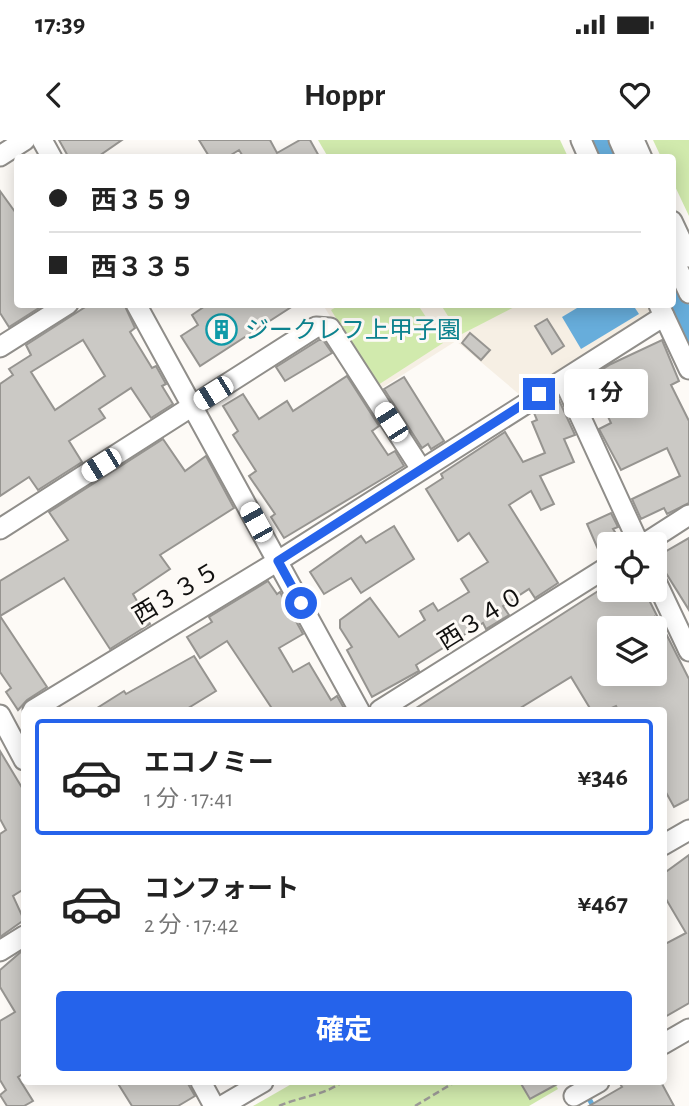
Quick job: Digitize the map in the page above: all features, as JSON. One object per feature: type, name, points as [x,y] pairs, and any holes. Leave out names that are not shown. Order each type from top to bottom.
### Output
[{"type":"street","points":[[0,156],[25,140]]},
{"type":"street","points":[[676,229],[689,257]]},
{"type":"street","points":[[676,265],[689,293]]},
{"type":"street","points":[[0,347],[62,308]]},
{"type":"street","points":[[138,308],[357,707]]},
{"type":"street","points":[[662,310],[689,369]]},
{"type":"street","name":"西３３５","points":[[38,707],[278,561],[557,382],[564,381],[570,374],[662,310]]},
{"type":"street","points":[[0,529],[316,327],[330,328],[421,468]]},
{"type":"street","points":[[564,381],[635,532]]},
{"type":"street","points":[[661,532],[689,515]]},
{"type":"street","name":"西３４０","points":[[385,707],[597,574]]},
{"type":"street","points":[[666,602],[689,651]]},
{"type":"street","points":[[21,717],[2,725],[21,755]]},
{"type":"street","points":[[667,843],[689,830]]},
{"type":"street","points":[[0,951],[21,938]]},
{"type":"street","points":[[667,1042],[689,1028]]},
{"type":"street","points":[[203,1085],[215,1106]]},
{"type":"street","points":[[222,1106],[258,1085]]},
{"type":"street","points":[[573,1095],[593,1085]]},
{"type":"path","points":[[279,1106],[338,1085]]},
{"type":"path","points":[[415,1106],[450,1085]]},
{"type":"shaded area","points":[[325,308],[652,308],[650,313],[520,395],[456,341],[377,391]]},
{"type":"green space","points":[[318,140],[560,140],[567,154],[326,154]]},
{"type":"green space","points":[[653,140],[689,140],[689,216],[676,188],[676,154],[660,154]]},
{"type":"green space","points":[[420,308],[443,343],[378,385],[331,310]]},
{"type":"green space","points":[[443,308],[512,308],[460,335]]},
{"type":"green space","points":[[290,1085],[556,1085],[558,1089],[529,1106],[253,1106]]},
{"type":"water","points":[[577,308],[635,308],[639,314],[581,349],[562,317]]},
{"type":"building","points":[[59,140],[122,140],[102,154],[67,154]]},
{"type":"building","points":[[199,140],[270,140],[277,153],[300,140],[310,140],[318,154],[242,154],[239,150],[232,154],[208,154]]},
{"type":"building","points":[[0,191],[14,210],[14,308],[39,308],[9,327],[0,313]]},
{"type":"building","points":[[84,308],[126,308],[135,328],[130,332],[152,368],[156,366],[166,384],[162,386],[173,404],[151,418],[131,388],[99,409],[105,418],[69,441],[82,462],[38,490],[29,477],[0,496],[0,384],[13,375],[9,369],[31,355],[26,345]],"holes":[[[83,340],[105,376],[55,410],[31,372]]]},
{"type":"building","name":"ジークレフ上甲子園","points":[[202,308],[290,308],[200,366],[181,336],[198,325],[192,315]]},
{"type":"building","points":[[547,319],[564,346],[552,354],[535,326]]},
{"type":"building","points":[[470,333],[490,350],[481,360],[462,343]]},
{"type":"building","points":[[323,340],[332,353],[285,381],[276,367]]},
{"type":"building","points":[[662,340],[679,381],[671,385],[689,421],[689,503],[667,514],[664,508],[641,519],[632,499],[680,476],[667,448],[621,470],[599,429],[611,423],[597,393],[586,399],[579,384],[611,364]]},
{"type":"building","points":[[347,376],[379,426],[372,431],[388,455],[395,451],[404,466],[284,538],[271,517],[275,514],[249,476],[256,471],[233,435],[238,431],[223,406],[243,394],[259,419],[287,401],[293,411]]},
{"type":"building","points":[[404,377],[444,441],[431,449],[428,444],[422,448],[384,389]]},
{"type":"building","points":[[558,398],[575,435],[564,439],[574,462],[540,476],[554,504],[541,510],[531,491],[509,505],[558,583],[535,598],[529,589],[503,606],[509,615],[486,629],[483,623],[416,665],[419,671],[372,697],[347,650],[352,647],[340,628],[340,620],[370,598],[399,637],[425,620],[420,611],[433,603],[438,611],[469,592],[461,579],[488,562],[469,533],[458,541],[426,489],[443,478],[441,474],[505,432],[523,462],[545,453],[532,422],[537,420],[534,413]]},
{"type":"building","points":[[163,439],[185,471],[206,456],[234,508],[160,555],[170,569],[133,594],[150,624],[110,649],[64,578],[0,616],[0,581],[68,540],[49,512]]},
{"type":"building","points":[[611,513],[618,527],[613,529],[615,532],[597,532],[597,547],[587,524]]},
{"type":"building","points":[[394,526],[414,559],[361,593],[351,578],[324,594],[310,572],[361,536],[366,543]]},
{"type":"building","points":[[689,538],[689,610],[667,575],[667,551]]},
{"type":"building","points":[[268,581],[277,594],[280,592],[303,634],[279,648],[293,672],[309,663],[331,700],[337,696],[343,707],[271,707],[227,641],[200,658],[187,637],[212,622],[209,617]]},
{"type":"building","points":[[597,592],[597,602],[650,602],[657,616],[597,616],[597,686],[667,686],[667,635],[689,679],[689,799],[674,807],[667,794],[667,707],[589,707],[571,677],[522,707],[418,707]]},
{"type":"building","points":[[0,616],[47,687],[27,700],[18,710],[6,692],[11,688],[0,672]]},
{"type":"building","points":[[194,656],[216,691],[190,707],[99,707],[124,691],[126,694]]},
{"type":"building","points":[[0,751],[21,786],[21,891],[13,896],[21,913],[21,922],[0,937],[0,834],[6,830],[0,819]]},
{"type":"building","points":[[689,855],[689,1003],[667,1016],[667,943],[686,933],[667,901],[667,871]]},
{"type":"building","points":[[21,952],[21,1075],[18,1077],[33,1101],[24,1106],[7,1106],[0,1095],[6,1090],[0,1080],[0,1021],[15,1012],[0,987],[0,970]]},
{"type":"building","points":[[119,1085],[189,1085],[195,1096],[178,1106],[132,1106]]},
{"type":"building","points":[[522,1085],[556,1085],[530,1099]]},
{"type":"building","points":[[621,1085],[663,1085],[674,1106],[589,1106],[622,1087]]},
{"type":"waterway","points":[[594,140],[601,154]]},
{"type":"waterway","points":[[674,308],[689,341]]},
{"type":"waterway","points":[[582,1085],[593,1106]]},
{"type":"place","name":"ジークレフ上甲子園","points":[[222,330]]},
{"type":"route","points":[[301,603],[278,561],[539,394]]}]
